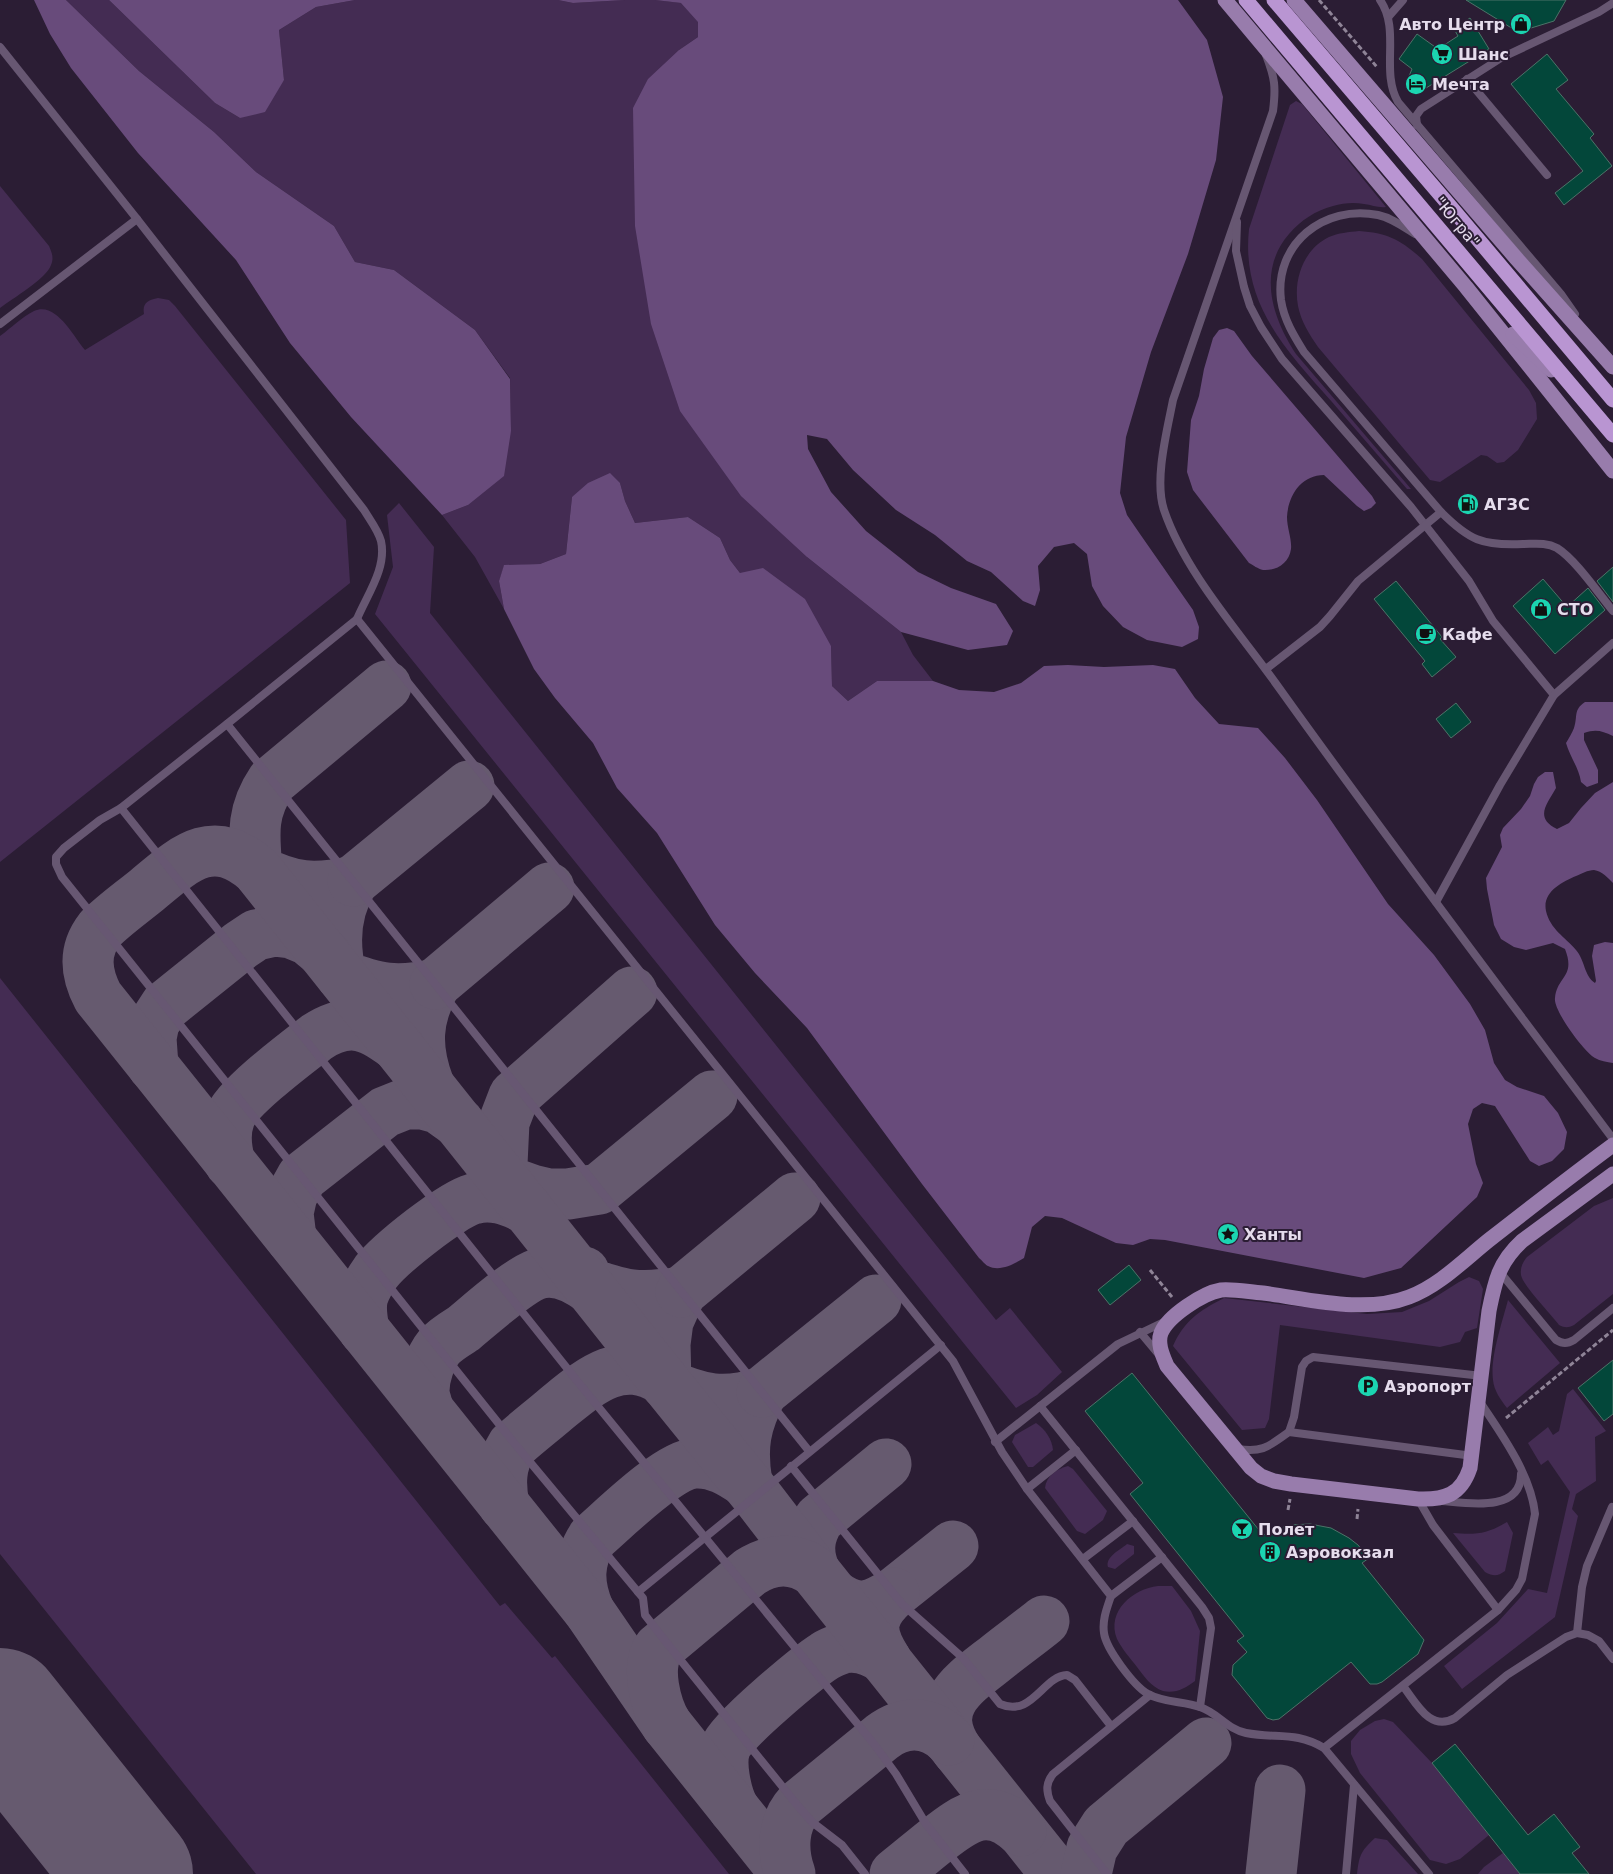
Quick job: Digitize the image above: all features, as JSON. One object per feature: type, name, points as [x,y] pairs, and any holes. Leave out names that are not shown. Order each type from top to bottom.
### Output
[{"type":"highway","name":"\"Югра\"","points":[[1246,0],[1613,435]]},
{"type":"highway","name":"\"Югра\"","points":[[1274,0],[1613,400]]},
{"type":"main road","points":[[1225,0],[1466,288],[1613,471]]},
{"type":"main road","points":[[1294,0],[1516,258],[1613,367]]},
{"type":"main road","points":[[1466,288],[1594,411]]},
{"type":"main road","points":[[1613,1145],[1447,1274],[1410,1297],[1389,1303],[1366,1306],[1222,1290],[1199,1297],[1174,1317],[1161,1334],[1162,1354],[1167,1366],[1233,1448],[1261,1476],[1274,1481],[1426,1499],[1449,1495],[1457,1490],[1468,1475],[1472,1456],[1489,1312],[1493,1288],[1499,1271],[1511,1251],[1522,1241],[1613,1174]]},
{"type":"lane","points":[[1380,0],[1389,16]]},
{"type":"lane","points":[[1387,0],[1393,92],[1398,102],[1561,294],[1602,355]]},
{"type":"lane","points":[[1389,16],[1403,0]]},
{"type":"lane","points":[[1599,12],[1610,0]]},
{"type":"lane","points":[[1417,125],[1416,116],[1421,109],[1467,79],[1515,50],[1599,12],[1613,3]]},
{"type":"lane","points":[[1260,42],[1272,70],[1276,88],[1273,111],[1174,400],[1165,440],[1160,475],[1163,507],[1176,540],[1209,592],[1356,796],[1613,1139]]},
{"type":"lane","points":[[0,47],[138,219],[364,510],[380,540],[382,555],[380,568],[357,619],[121,808],[100,820],[64,848],[56,856],[56,864],[62,877],[525,1456],[643,1598],[645,1615],[798,1806],[812,1822],[842,1845],[865,1874]]},
{"type":"lane","points":[[1467,79],[1547,175]]},
{"type":"lane","points":[[1425,241],[1394,221],[1380,215],[1360,213],[1331,217],[1316,224],[1302,235],[1289,253],[1282,275],[1281,300],[1288,326],[1304,352],[1456,527],[1484,543],[1500,545],[1542,543],[1556,548],[1576,565],[1613,611]]},
{"type":"lane","points":[[1238,216],[1236,251],[1250,306],[1282,359],[1425,525],[1469,581],[1493,621],[1554,695]]},
{"type":"lane","points":[[0,324],[138,219]]},
{"type":"lane","points":[[1266,669],[1320,627],[1358,581],[1441,512]]},
{"type":"lane","points":[[357,619],[941,1345],[958,1369],[995,1442],[1111,1596]]},
{"type":"lane","points":[[1436,902],[1500,785],[1554,695],[1613,643]]},
{"type":"lane","points":[[228,724],[810,1451]]},
{"type":"lane","points":[[121,808],[582,1387],[706,1536],[885,1758],[926,1824],[965,1874]]},
{"type":"lane","points":[[1499,1271],[1556,1340],[1562,1343],[1567,1344],[1574,1340],[1613,1308]]},
{"type":"lane","points":[[995,1442],[1118,1344],[1174,1317]]},
{"type":"lane","points":[[1140,1332],[1167,1366]]},
{"type":"lane","points":[[638,1592],[941,1345]]},
{"type":"lane","points":[[1233,1448],[1257,1451],[1289,1432],[1294,1418],[1302,1367],[1306,1361],[1313,1357],[1482,1376]]},
{"type":"lane","points":[[1324,1748],[1498,1610],[1516,1590],[1522,1579],[1535,1514],[1532,1494],[1496,1426],[1479,1400]]},
{"type":"lane","points":[[1040,1406],[1209,1618],[1211,1628],[1200,1706]]},
{"type":"lane","points":[[1289,1432],[1472,1456]]},
{"type":"lane","points":[[1028,1488],[1076,1450]]},
{"type":"lane","points":[[791,1466],[902,1604],[963,1658],[1000,1704],[1007,1707],[1021,1705],[1059,1677],[1067,1675],[1075,1680],[1111,1726]]},
{"type":"lane","points":[[1498,1610],[1432,1525],[1426,1499],[1476,1504],[1501,1501],[1517,1491],[1521,1483],[1521,1471]]},
{"type":"lane","points":[[1577,1632],[1582,1587],[1587,1566],[1612,1507]]},
{"type":"lane","points":[[1083,1559],[1133,1521]]},
{"type":"lane","points":[[1162,1557],[1111,1596],[1104,1619],[1104,1635],[1107,1643],[1134,1681],[1150,1695],[1200,1706],[1217,1716],[1234,1730],[1264,1735],[1298,1737],[1324,1748],[1429,1874]]},
{"type":"lane","points":[[1403,1686],[1425,1714],[1434,1722],[1446,1723],[1455,1718],[1513,1671],[1577,1632],[1599,1641],[1613,1659]]},
{"type":"lane","points":[[1107,1874],[1050,1801],[1047,1786],[1048,1780],[1150,1695]]},
{"type":"lane","points":[[1346,1874],[1354,1784]]},
{"type":"path","points":[[1319,0],[1383,74]]},
{"type":"shaded area","points":[[34,0],[66,0],[139,71],[214,132],[256,172],[334,226],[355,262],[394,270],[475,330],[510,379],[511,431],[504,476],[468,505],[442,515],[351,417],[290,343],[236,260],[138,153],[71,68],[50,34]]},
{"type":"shaded area","points":[[66,0],[109,0],[215,103],[240,118],[284,80],[279,30],[316,7],[355,0],[558,0],[573,3],[655,0],[682,3],[698,21],[698,37],[679,50],[807,557],[901,632],[913,655],[933,681],[877,681],[848,701],[832,686],[831,646],[740,573],[730,560],[720,538],[688,517],[635,523],[625,501],[620,483],[572,497],[566,554],[540,564],[504,566],[499,581],[504,609],[475,557],[442,515],[468,505],[511,431],[510,378],[475,330],[394,270],[355,262],[334,226],[256,172],[214,132],[139,71]]},
{"type":"shaded area","points":[[109,0],[355,0],[316,7],[279,30],[284,80],[265,112],[240,118],[215,103]]},
{"type":"shaded area","points":[[558,0],[625,0],[573,3]]},
{"type":"shaded area","points":[[655,0],[1178,0],[1207,40],[1223,97],[1216,160],[1188,254],[1151,352],[1126,437],[1120,493],[1127,515],[1193,610],[1199,627],[1198,639],[1182,647],[1147,640],[1123,627],[1103,606],[1092,586],[1087,554],[1074,543],[1054,547],[1038,566],[1040,590],[1035,606],[1023,601],[991,572],[967,561],[935,535],[896,510],[853,470],[827,439],[807,435],[808,449],[831,492],[866,531],[918,572],[951,588],[996,604],[1013,631],[1007,645],[968,650],[901,632],[807,557],[741,496],[680,411],[651,324],[635,226],[633,108],[648,79],[679,50],[698,37],[698,22],[681,3]]},
{"type":"shaded area","points":[[1296,101],[1302,104],[1386,207],[1356,203],[1341,204],[1320,211],[1298,224],[1279,248],[1273,263],[1271,279],[1275,310],[1287,340],[1296,354],[1411,489],[1407,489],[1298,364],[1270,324],[1252,280],[1248,256],[1249,229],[1290,105]]},
{"type":"shaded area","points":[[0,186],[49,246],[52,258],[51,265],[43,276],[0,308]]},
{"type":"shaded area","points":[[1359,231],[1394,239],[1422,259],[1529,390],[1536,403],[1537,419],[1518,450],[1504,462],[1497,463],[1487,456],[1481,455],[1440,482],[1430,480],[1318,347],[1299,312],[1297,286],[1302,266],[1320,242],[1336,235]]},
{"type":"shaded area","points":[[158,298],[169,300],[175,306],[346,520],[350,583],[0,862],[0,336],[30,313],[42,309],[57,315],[85,350],[144,314],[146,303]]},
{"type":"shaded area","points":[[1227,328],[1234,331],[1252,356],[1376,503],[1364,511],[1324,475],[1316,476],[1302,483],[1293,494],[1288,509],[1287,521],[1291,545],[1290,554],[1282,565],[1268,570],[1257,568],[1249,563],[1193,490],[1187,472],[1191,420],[1199,396],[1204,369],[1213,338],[1219,330]]},
{"type":"shaded area","points":[[610,473],[620,483],[625,501],[635,523],[688,517],[720,538],[730,560],[740,573],[763,568],[805,599],[831,646],[832,686],[848,701],[877,681],[933,681],[959,690],[994,692],[1021,683],[1044,666],[1104,667],[1153,665],[1175,669],[1195,698],[1219,724],[1258,728],[1285,758],[1317,800],[1388,904],[1434,955],[1470,1004],[1485,1030],[1494,1063],[1505,1080],[1517,1087],[1544,1096],[1558,1113],[1567,1132],[1564,1149],[1552,1161],[1539,1166],[1530,1161],[1495,1106],[1482,1103],[1473,1109],[1468,1124],[1476,1164],[1483,1183],[1477,1197],[1401,1268],[1364,1278],[1165,1240],[1150,1239],[1133,1245],[1116,1243],[1062,1218],[1045,1216],[1032,1227],[1024,1258],[1002,1268],[993,1268],[987,1265],[979,1258],[922,1184],[807,1028],[755,973],[715,925],[657,833],[617,788],[593,743],[555,698],[534,669],[504,609],[499,581],[504,565],[540,564],[566,554],[572,497],[588,483]]},
{"type":"shaded area","points":[[399,503],[434,547],[430,613],[996,1320],[1010,1308],[1062,1372],[1037,1395],[1016,1408],[375,614],[393,567],[387,515]]},
{"type":"shaded area","points":[[1585,702],[1613,702],[1613,736],[1599,731],[1584,733],[1584,740],[1598,770],[1598,783],[1587,787],[1581,782],[1566,743],[1574,728],[1577,711]]},
{"type":"shaded area","points":[[1545,772],[1553,772],[1556,788],[1546,805],[1544,815],[1550,825],[1557,829],[1569,823],[1595,793],[1613,782],[1613,883],[1600,872],[1594,870],[1587,871],[1565,881],[1554,889],[1547,898],[1546,911],[1551,923],[1579,954],[1591,980],[1595,983],[1592,956],[1594,945],[1605,942],[1613,943],[1613,1063],[1599,1060],[1590,1054],[1570,1030],[1559,1012],[1555,998],[1556,991],[1567,971],[1568,958],[1565,949],[1553,943],[1526,950],[1514,947],[1501,939],[1494,925],[1486,878],[1502,847],[1500,835],[1503,828],[1521,809],[1530,796],[1538,777]]},
{"type":"shaded area","points":[[0,978],[500,1606],[505,1603],[552,1658],[555,1656],[729,1874],[256,1874],[0,1554]]},
{"type":"shaded area","points":[[1613,1198],[1613,1294],[1574,1325],[1570,1327],[1561,1326],[1523,1280],[1521,1275],[1522,1265],[1527,1257],[1594,1206]]},
{"type":"shaded area","points":[[1469,1277],[1479,1281],[1483,1289],[1477,1328],[1465,1332],[1460,1342],[1440,1347],[1280,1325],[1269,1419],[1265,1428],[1242,1430],[1173,1346],[1187,1323],[1207,1307],[1224,1298],[1367,1314],[1402,1312],[1429,1301]]},
{"type":"shaded area","points":[[1508,1300],[1560,1363],[1507,1408],[1495,1388],[1493,1361]]},
{"type":"shaded area","points":[[1573,1389],[1606,1431],[1595,1437],[1596,1481],[1576,1494],[1572,1509],[1578,1516],[1555,1617],[1462,1689],[1444,1666],[1497,1623],[1528,1589],[1547,1593],[1570,1492],[1548,1460],[1541,1465],[1528,1443],[1548,1427],[1553,1435],[1559,1431],[1567,1394]]},
{"type":"shaded area","points":[[1036,1423],[1048,1435],[1053,1450],[1033,1467],[1028,1467],[1012,1442],[1015,1435]]},
{"type":"shaded area","points":[[1068,1466],[1073,1469],[1107,1511],[1103,1520],[1085,1534],[1077,1531],[1045,1488],[1047,1480],[1053,1474]]},
{"type":"shaded area","points":[[1507,1522],[1513,1533],[1505,1571],[1498,1575],[1491,1575],[1485,1572],[1453,1533],[1481,1533]]},
{"type":"shaded area","points":[[1127,1544],[1134,1546],[1134,1554],[1115,1569],[1108,1567],[1111,1557]]},
{"type":"shaded area","points":[[1158,1586],[1172,1586],[1191,1611],[1200,1631],[1195,1681],[1184,1688],[1172,1692],[1163,1691],[1148,1681],[1121,1646],[1115,1629],[1115,1619],[1124,1603],[1140,1592]]},
{"type":"shaded area","points":[[1384,1719],[1393,1722],[1432,1763],[1489,1835],[1460,1859],[1446,1864],[1430,1860],[1360,1773],[1351,1754],[1351,1741],[1360,1730],[1375,1721]]},
{"type":"shaded area","points":[[1375,1838],[1387,1840],[1418,1874],[1357,1874],[1362,1854]]},
{"type":"shaded area","points":[[1503,1853],[1520,1874],[1478,1874],[1484,1867]]},
{"type":"building","points":[[1466,0],[1566,0],[1554,21],[1518,32]]},
{"type":"building","name":"Шанс","points":[[1470,18],[1489,49],[1418,93],[1407,81],[1412,69],[1399,59],[1417,34],[1438,49],[1458,36],[1454,29]]},
{"type":"building","points":[[1547,54],[1568,80],[1556,89],[1594,134],[1590,138],[1612,166],[1564,205],[1555,193],[1583,171],[1511,84]]},
{"type":"building","points":[[1613,567],[1613,602],[1597,581]]},
{"type":"building","points":[[1543,579],[1567,607],[1588,588],[1605,610],[1555,654],[1513,606]]},
{"type":"building","points":[[1396,581],[1456,657],[1432,677],[1422,664],[1425,661],[1374,599]]},
{"type":"building","points":[[1456,703],[1471,722],[1451,738],[1436,719]]},
{"type":"building","points":[[1129,1265],[1141,1280],[1110,1305],[1098,1290]]},
{"type":"building","points":[[1613,1360],[1613,1414],[1604,1421],[1578,1388]]},
{"type":"building","name":"Аэровокзал","points":[[1132,1373],[1263,1535],[1289,1525],[1310,1524],[1331,1528],[1358,1545],[1369,1558],[1362,1563],[1424,1640],[1418,1654],[1377,1684],[1370,1684],[1351,1662],[1279,1719],[1267,1718],[1232,1675],[1233,1665],[1247,1652],[1237,1641],[1244,1636],[1130,1494],[1143,1483],[1085,1411]]},
{"type":"building","points":[[1455,1744],[1528,1835],[1554,1814],[1580,1847],[1572,1853],[1589,1874],[1520,1874],[1432,1763]]},
{"type":"taxiway","points":[[386,686],[272,781],[260,803],[255,824],[257,870],[282,881],[304,886],[327,886],[353,881],[342,903],[337,926],[338,963],[341,975],[366,984],[387,988],[398,989],[435,984],[424,1009],[420,1034],[421,1059],[429,1085]]},
{"type":"taxiway","points":[[353,881],[469,786]]},
{"type":"taxiway","points":[[667,1725],[589,1611],[98,997],[91,980],[88,963],[91,946],[100,929],[173,868],[199,854],[212,851],[226,852],[241,858],[257,870],[756,1495],[815,1572]]},
{"type":"taxiway","points":[[435,984],[549,888]]},
{"type":"taxiway","points":[[153,1066],[151,1038],[154,1023],[165,1006],[256,935],[274,931],[291,933],[308,940],[326,955]]},
{"type":"taxiway","points":[[632,992],[514,1096],[504,1122],[502,1164],[504,1180],[549,1194],[568,1194],[599,1189],[712,1096]]},
{"type":"taxiway","points":[[230,1163],[226,1134],[230,1117],[235,1109],[255,1087],[317,1037],[340,1026],[360,1026],[380,1034],[400,1048]]},
{"type":"taxiway","points":[[291,1238],[288,1213],[292,1195],[302,1177],[385,1112],[405,1104],[423,1104],[438,1108],[459,1123]]},
{"type":"taxiway","points":[[364,1330],[362,1300],[372,1277],[394,1254],[436,1220],[463,1203],[480,1197],[494,1197],[528,1209]]},
{"type":"taxiway","points":[[681,1292],[795,1198]]},
{"type":"taxiway","points":[[428,1409],[424,1396],[424,1386],[428,1368],[436,1351],[450,1337],[463,1329],[512,1289],[533,1276],[548,1272],[568,1276],[591,1289]]},
{"type":"taxiway","points":[[584,1272],[584,1281],[621,1293],[642,1296],[681,1292],[668,1321],[665,1344],[666,1384],[691,1394],[713,1399],[736,1398],[762,1392],[748,1425],[746,1436],[744,1458],[747,1483]]},
{"type":"taxiway","points":[[762,1392],[876,1300]]},
{"type":"taxiway","points":[[504,1505],[502,1490],[503,1467],[512,1446],[569,1398],[606,1374],[619,1370],[633,1369],[648,1372],[663,1380]]},
{"type":"taxiway","points":[[589,1611],[581,1582],[582,1564],[588,1546],[593,1537],[642,1494],[670,1473],[683,1466],[695,1463],[716,1466],[747,1483]]},
{"type":"taxiway","points":[[815,1572],[812,1565],[810,1545],[819,1519],[886,1464]]},
{"type":"taxiway","points":[[894,1593],[953,1546]]},
{"type":"taxiway","points":[[786,1874],[667,1725],[659,1708],[652,1676],[655,1656],[659,1648],[750,1572],[766,1564],[783,1561],[799,1564],[815,1572],[1056,1874]]},
{"type":"taxiway","points":[[835,1596],[851,1604],[864,1606],[878,1602],[894,1593],[879,1610],[874,1625],[876,1641],[886,1660]]},
{"type":"taxiway","points":[[957,1750],[949,1734],[947,1721],[948,1708],[954,1697],[972,1678],[1044,1621]]},
{"type":"taxiway","points":[[734,1809],[726,1787],[723,1760],[726,1746],[741,1727],[788,1685],[816,1662],[832,1652],[849,1647],[860,1648],[876,1653],[886,1660]]},
{"type":"taxiway","points":[[790,1874],[787,1865],[785,1838],[790,1820],[800,1804],[890,1731],[908,1725],[925,1726],[949,1740]]},
{"type":"taxiway","points":[[1086,1874],[1092,1848],[1106,1826],[1206,1743]]},
{"type":"taxiway","points":[[1271,1874],[1280,1790]]},
{"type":"taxiway","points":[[895,1874],[948,1832],[968,1819],[988,1815],[998,1817],[1021,1831]]},
{"type":"runway","points":[[0,1711],[130,1874]]},
{"type":"place","name":"Авто Центр","points":[[1521,24]]},
{"type":"place","name":"Шанс","points":[[1442,54]]},
{"type":"place","name":"Мечта","points":[[1416,84]]},
{"type":"place","name":"АГЗС","points":[[1468,504]]},
{"type":"place","name":"СТО","points":[[1541,609]]},
{"type":"place","name":"Кафе","points":[[1426,634]]},
{"type":"place","name":"Ханты","points":[[1228,1234]]},
{"type":"place","name":"Аэропорт","points":[[1368,1386]]},
{"type":"place","name":"Полет","points":[[1242,1529]]},
{"type":"place","name":"Аэровокзал","points":[[1270,1552]]}]
